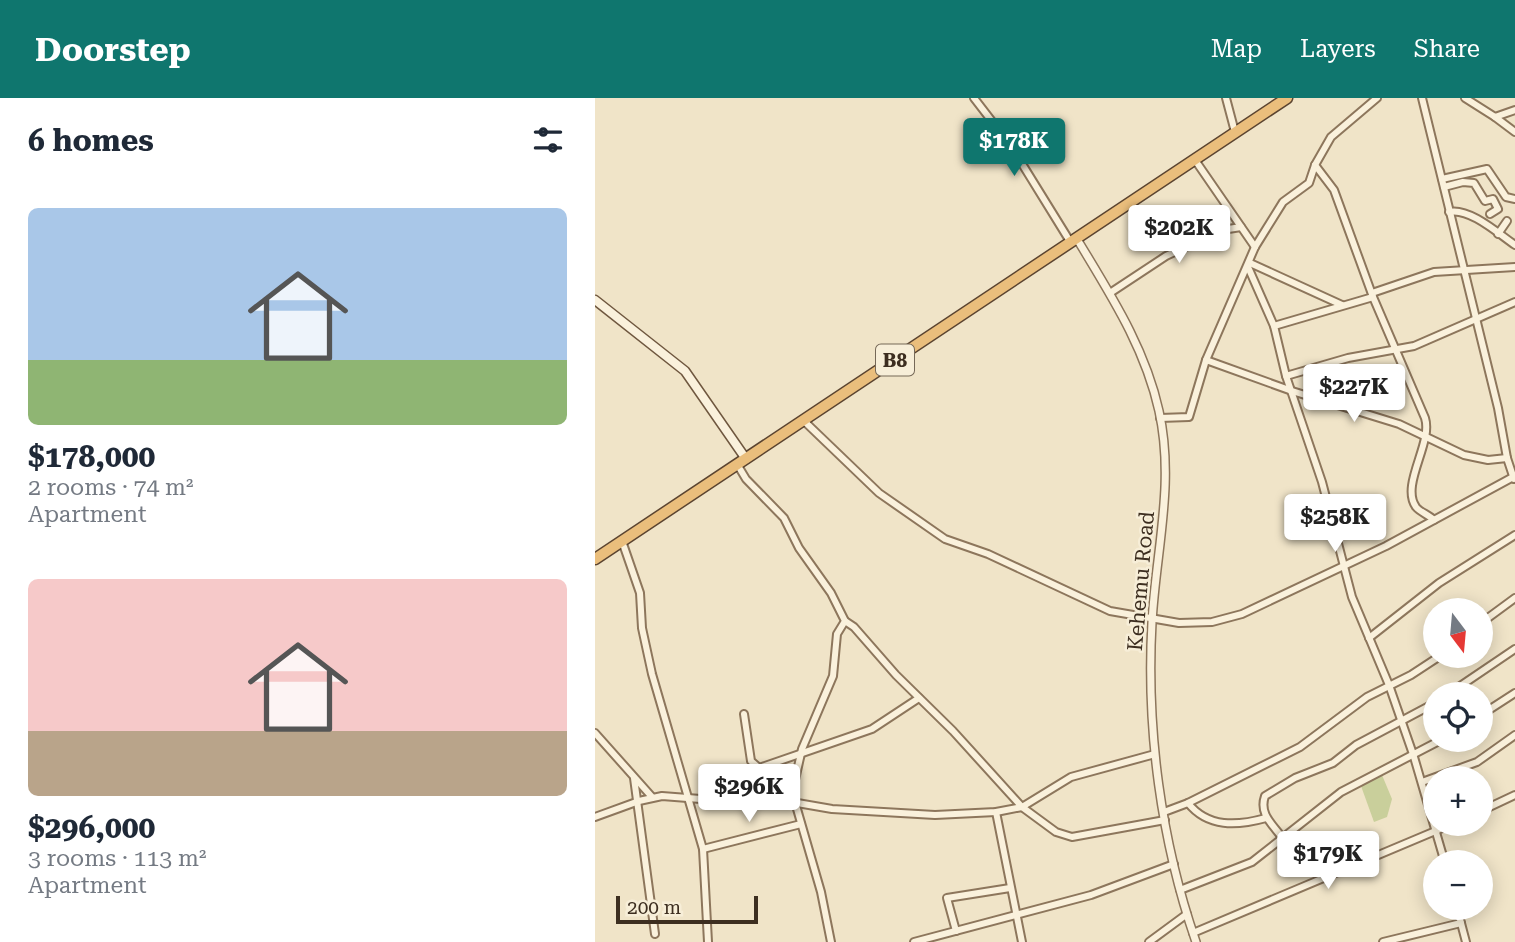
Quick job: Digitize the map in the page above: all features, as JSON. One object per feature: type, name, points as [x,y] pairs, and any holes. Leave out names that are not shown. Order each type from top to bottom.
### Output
[{"type":"highway","name":"B8","points":[[595,559],[1287,98]]},
{"type":"main road","points":[[595,300],[685,371],[742,461]]},
{"type":"street","points":[[974,98],[1011,146],[1074,241]]},
{"type":"street","points":[[1226,98],[1235,132]]},
{"type":"street","points":[[1160,418],[1189,417],[1206,360],[1255,247],[1283,202],[1309,183],[1315,165],[1331,137],[1377,98]]},
{"type":"street","points":[[804,421],[879,493],[945,539],[988,554],[1110,611],[1152,620],[1196,624],[1228,619],[1344,565],[1515,478],[1507,458],[1422,98]]},
{"type":"street","points":[[1465,98],[1481,106],[1515,132]]},
{"type":"street","points":[[1481,106],[1482,98]]},
{"type":"street","points":[[1496,117],[1515,110]]},
{"type":"street","points":[[1195,160],[1255,247]]},
{"type":"street","points":[[1315,165],[1334,190],[1372,295],[1425,418],[1426,436],[1417,463],[1413,498],[1417,508],[1434,520]]},
{"type":"street","points":[[1443,183],[1487,169],[1506,197],[1515,200]]},
{"type":"street","points":[[1443,183],[1474,183],[1485,201],[1493,199],[1498,209],[1490,214]]},
{"type":"street","points":[[1449,212],[1456,211],[1469,216],[1515,245]]},
{"type":"street","points":[[1498,234],[1507,221]]},
{"type":"street","points":[[1110,293],[1166,257],[1222,230],[1241,227]]},
{"type":"street","name":"Kehemu Road","points":[[1074,241],[1110,293],[1141,353],[1160,418],[1166,454],[1167,489],[1152,620],[1155,754],[1174,863],[1196,942]]},
{"type":"street","points":[[1249,265],[1342,306]]},
{"type":"street","points":[[1249,265],[1274,326],[1286,376],[1316,461],[1352,597],[1389,685],[1423,785]]},
{"type":"street","points":[[1274,326],[1342,306],[1434,272],[1515,267]]},
{"type":"street","points":[[1286,376],[1434,339],[1475,317],[1512,303],[1515,313]]},
{"type":"street","points":[[1206,360],[1292,391],[1399,424],[1471,457],[1507,458]]},
{"type":"street","points":[[742,461],[746,479],[784,518],[799,548],[831,593],[845,621],[854,627],[953,731],[1022,807],[1056,832],[1068,836],[1164,816],[1300,747],[1367,696],[1423,667]]},
{"type":"street","points":[[1369,638],[1439,583],[1515,535]]},
{"type":"street","points":[[622,541],[640,593],[645,647],[703,849],[702,885],[708,942]]},
{"type":"street","points":[[1493,614],[1515,598]]},
{"type":"street","points":[[831,942],[821,891],[795,802],[800,755],[830,684],[837,634],[845,621]]},
{"type":"street","points":[[1466,682],[1515,649]]},
{"type":"street","points":[[1493,707],[1515,693]]},
{"type":"street","points":[[744,714],[751,761],[756,767],[800,755],[878,726],[919,698]]},
{"type":"street","points":[[1281,836],[1266,818],[1263,801],[1270,792],[1333,763],[1356,746],[1423,710]]},
{"type":"street","points":[[595,733],[652,797]]},
{"type":"street","points":[[1422,782],[1477,762],[1515,735]]},
{"type":"street","points":[[1180,890],[1252,862],[1281,836],[1341,792],[1403,758],[1414,757],[1423,751]]},
{"type":"street","points":[[595,817],[652,797],[686,797],[726,802],[757,796],[850,810],[950,816],[996,812],[1022,807],[1071,777],[1155,754]]},
{"type":"street","points":[[634,778],[655,934]]},
{"type":"street","points":[[1493,805],[1515,795]]},
{"type":"street","points":[[1188,803],[1203,819],[1213,823],[1266,818]]},
{"type":"street","points":[[996,812],[1022,942]]},
{"type":"street","points":[[703,849],[801,824]]},
{"type":"street","points":[[1193,933],[1425,836]]},
{"type":"street","points":[[914,942],[1091,895],[1174,863]]},
{"type":"street","points":[[956,931],[947,898],[1010,888]]},
{"type":"street","points":[[1149,942],[1187,914]]},
{"type":"street","points":[[1460,920],[1466,942]]},
{"type":"street","points":[[1383,942],[1461,923]]},
{"type":"green space","points":[[1382,775],[1392,799],[1387,817],[1374,822],[1361,786]]}]
